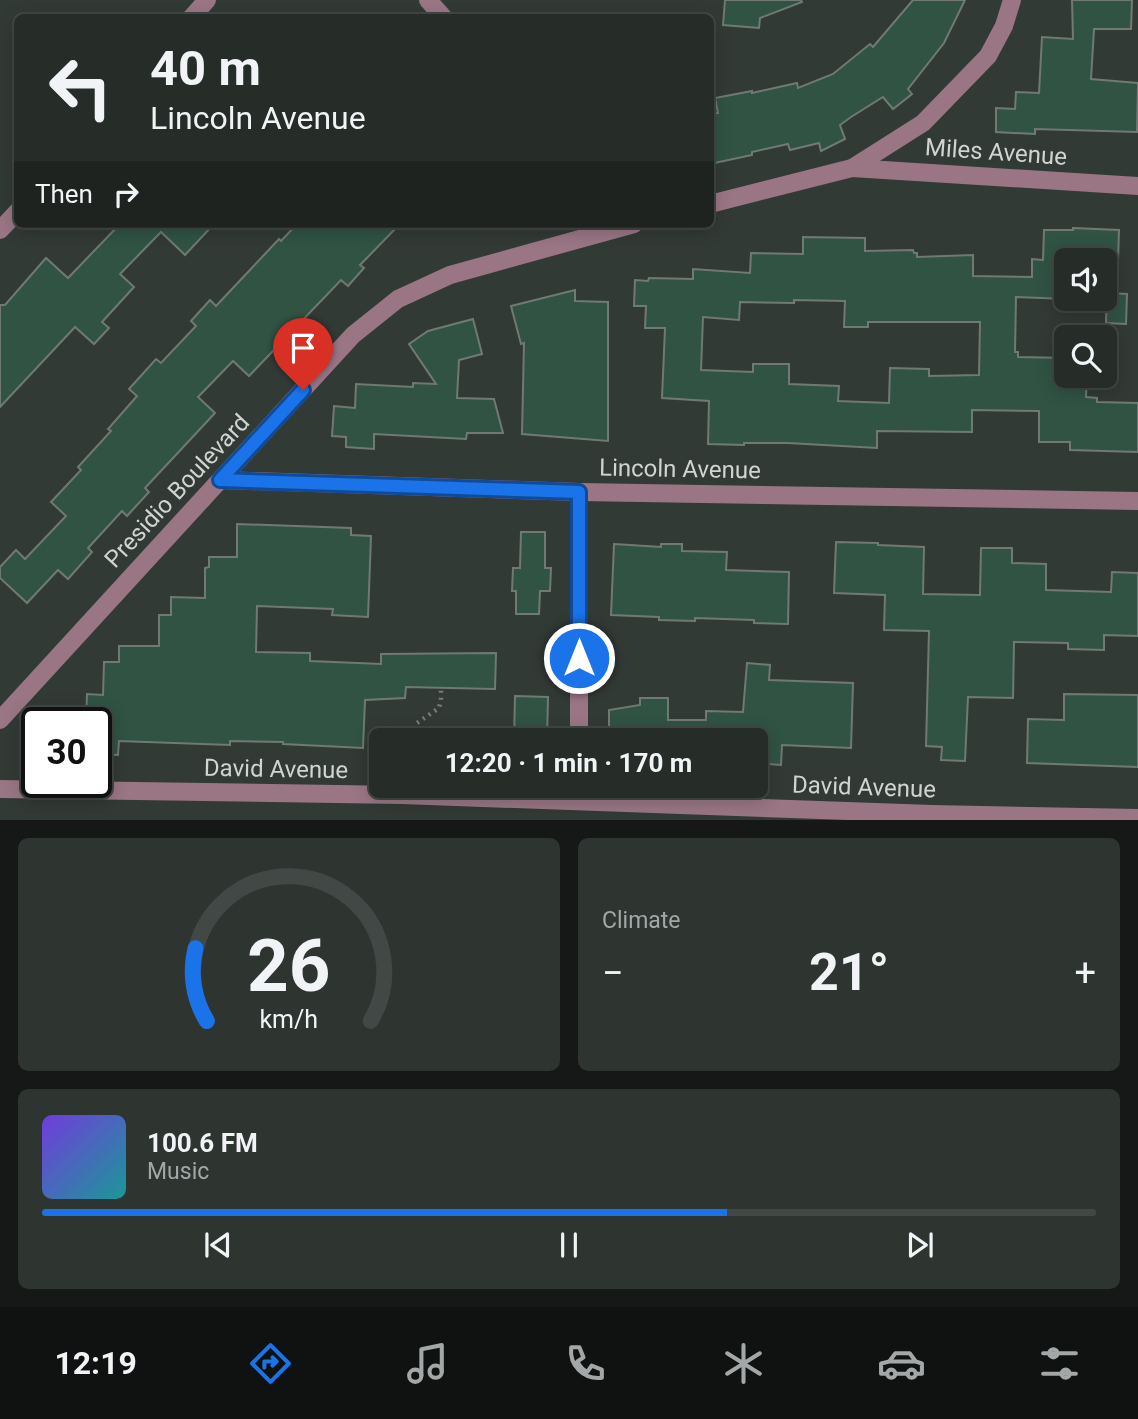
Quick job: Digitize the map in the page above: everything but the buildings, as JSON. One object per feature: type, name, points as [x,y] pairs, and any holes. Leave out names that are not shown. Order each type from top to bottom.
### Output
[{"type":"street","points":[[195,14],[207,0]]},
{"type":"street","points":[[428,0],[440,14]]},
{"type":"street","points":[[714,203],[852,168],[923,123],[988,56],[1004,26],[1012,0]]},
{"type":"street","name":"Miles Avenue","points":[[852,168],[1138,186]]},
{"type":"street","points":[[0,230],[14,215]]},
{"type":"street","name":"Presidio Boulevard","points":[[0,720],[353,335],[398,299],[450,275],[615,228]]},
{"type":"street","name":"Lincoln Avenue","points":[[220,480],[579,492],[1138,501]]},
{"type":"street","points":[[579,492],[579,728]]},
{"type":"street","name":"David Avenue","points":[[0,789],[369,795]]},
{"type":"street","name":"David Avenue","points":[[663,798],[932,814],[1138,818]]},
{"type":"path","points":[[413,728],[439,708],[441,688]]},
{"type":"route","points":[[303,390],[220,480],[579,492],[579,658]]}]
